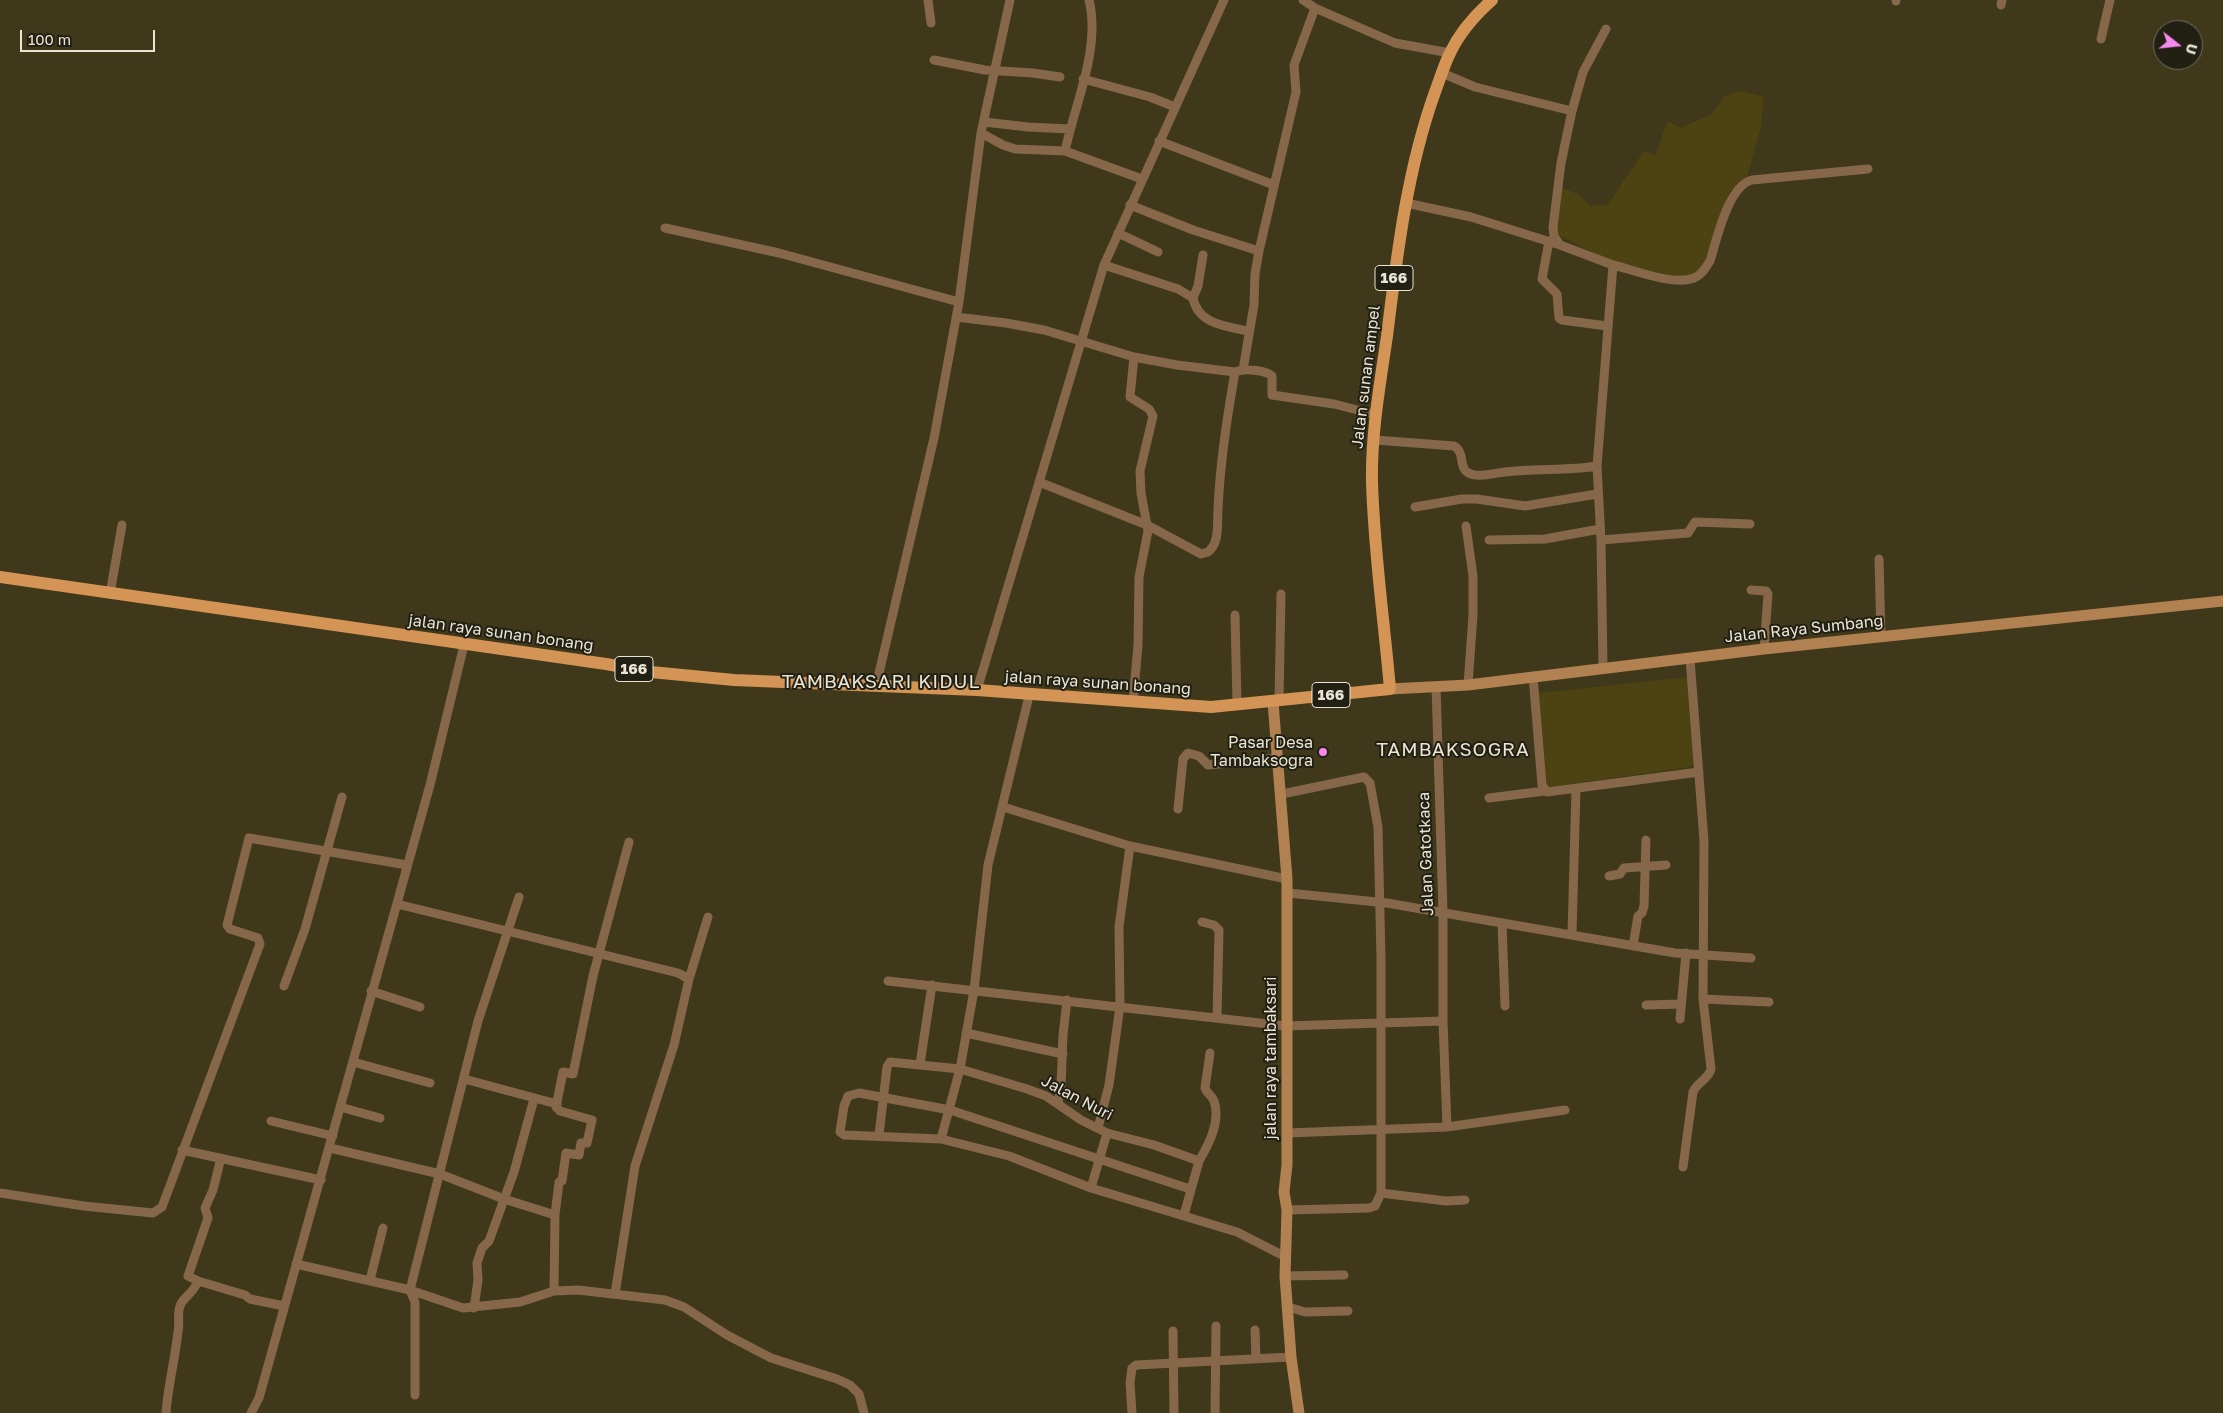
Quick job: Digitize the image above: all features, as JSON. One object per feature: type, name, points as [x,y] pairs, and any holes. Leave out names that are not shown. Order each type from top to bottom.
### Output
[{"type":"main road","name":"Jalan sunan ampel","points":[[1390,689],[1376,552],[1372,481],[1377,415],[1406,203],[1428,112],[1450,53],[1463,31],[1492,0]]},
{"type":"main road","name":"jalan raya sunan bonang","points":[[0,577],[651,672],[734,680],[977,690],[1029,696],[1211,707],[1390,689]]},
{"type":"street","points":[[928,0],[931,23]]},
{"type":"street","points":[[876,686],[895,598],[932,451],[956,317],[981,133],[1010,0]]},
{"type":"street","points":[[1066,151],[1092,40],[1092,19],[1089,0]]},
{"type":"street","points":[[977,690],[1104,265],[1224,0]]},
{"type":"street","points":[[1303,0],[1315,8],[1395,43],[1450,53]]},
{"type":"street","points":[[2101,39],[2110,0]]},
{"type":"street","points":[[1039,482],[1147,525],[1201,554],[1208,552],[1214,546],[1226,427],[1254,305],[1255,274],[1259,251],[1296,92],[1294,65],[1315,8]]},
{"type":"street","points":[[1560,245],[1554,236],[1553,227],[1561,163],[1572,111],[1583,72],[1606,29]]},
{"type":"street","points":[[934,60],[995,71],[1033,73],[1060,77]]},
{"type":"street","points":[[1442,73],[1475,87],[1572,111]]},
{"type":"street","points":[[1083,79],[1150,97],[1175,107]]},
{"type":"street","points":[[984,122],[1070,129]]},
{"type":"street","points":[[981,133],[1003,145],[1015,148],[1066,151],[1105,167],[1142,178]]},
{"type":"street","points":[[1159,141],[1274,185]]},
{"type":"street","points":[[1406,203],[1472,217],[1549,241],[1613,266],[1684,280],[1696,278],[1705,270],[1710,261],[1731,199],[1745,182],[1868,168]]},
{"type":"street","points":[[1130,206],[1194,230],[1259,251]]},
{"type":"street","points":[[665,228],[778,253],[958,302]]},
{"type":"street","points":[[1118,233],[1158,252]]},
{"type":"street","points":[[1549,241],[1542,279],[1557,294],[1559,318],[1607,326]]},
{"type":"street","points":[[1203,255],[1198,286],[1193,298],[1197,312],[1220,325],[1248,331]]},
{"type":"street","points":[[1104,265],[1178,289],[1193,298]]},
{"type":"street","points":[[1603,668],[1601,540],[1597,494],[1597,466],[1613,266]]},
{"type":"street","points":[[956,317],[1006,323],[1080,341],[1134,357],[1176,365],[1271,374],[1272,395],[1334,404],[1377,415]]},
{"type":"street","points":[[1133,702],[1138,645],[1139,577],[1147,525],[1141,493],[1140,470],[1154,416],[1149,408],[1130,396],[1134,357]]},
{"type":"street","points":[[1375,440],[1454,446],[1461,452],[1464,469],[1469,473],[1485,475],[1529,469],[1580,469],[1597,466]]},
{"type":"street","points":[[1415,507],[1462,499],[1477,499],[1525,506],[1597,494]]},
{"type":"street","points":[[1601,540],[1688,533],[1695,522],[1750,524]]},
{"type":"street","points":[[110,594],[122,525]]},
{"type":"street","points":[[1466,526],[1472,576],[1473,615],[1468,684]]},
{"type":"street","points":[[1489,540],[1545,539],[1600,529]]},
{"type":"street","points":[[1879,559],[1881,637]]},
{"type":"street","points":[[1751,590],[1766,591],[1768,594],[1764,649]]},
{"type":"street","points":[[1276,701],[1281,594]]},
{"type":"street","name":"Jalan Raya Sumbang","points":[[1390,689],[1468,684],[1764,649],[2223,601]]},
{"type":"street","points":[[1235,616],[1237,704]]},
{"type":"street","points":[[251,1413],[259,1398],[330,1148],[371,991],[430,785],[464,644]]},
{"type":"street","points":[[1683,1168],[1693,1092],[1697,1084],[1709,1076],[1711,1069],[1703,998],[1704,841],[1690,659]]},
{"type":"street","points":[[1533,676],[1542,786],[1544,791]]},
{"type":"street","name":"Jalan Gatotkaca","points":[[1436,686],[1447,1128]]},
{"type":"street","points":[[941,1138],[960,1068],[974,990],[987,870],[1029,696]]},
{"type":"street","name":"jalan raya tambaksari","points":[[1276,701],[1278,758],[1288,893],[1287,1133],[1284,1192],[1287,1210],[1284,1276],[1291,1357],[1299,1413]]},
{"type":"street","points":[[1178,809],[1183,759],[1188,753],[1199,756],[1208,765],[1278,758]]},
{"type":"street","points":[[1489,798],[1576,789],[1700,772]]},
{"type":"street","points":[[1282,794],[1364,777],[1369,779],[1378,826],[1380,902],[1381,1193],[1374,1206],[1369,1208],[1287,1210]]},
{"type":"street","points":[[1572,934],[1576,789]]},
{"type":"street","points":[[284,986],[305,929],[342,797]]},
{"type":"street","points":[[1003,807],[1130,846],[1287,879]]},
{"type":"street","points":[[0,1193],[84,1206],[153,1213],[164,1204],[182,1150],[260,944],[258,938],[230,929],[227,925],[247,840],[253,838],[407,865]]},
{"type":"street","points":[[1634,946],[1638,916],[1642,913],[1644,906],[1646,840]]},
{"type":"street","points":[[554,1291],[555,1215],[558,1182],[562,1181],[566,1153],[579,1155],[582,1142],[587,1143],[592,1120],[557,1110],[557,1104],[564,1072],[573,1074],[583,1018],[629,842]]},
{"type":"street","points":[[1098,1128],[1109,1086],[1120,1006],[1119,927],[1130,846]]},
{"type":"street","points":[[1609,876],[1620,874],[1624,868],[1666,865]]},
{"type":"street","points":[[1288,893],[1380,902],[1634,946],[1686,953],[1751,958]]},
{"type":"street","points":[[415,1395],[415,1302],[410,1290],[478,1021],[519,897]]},
{"type":"street","points":[[397,904],[689,978]]},
{"type":"street","points":[[615,1294],[635,1166],[674,1045],[689,978],[708,917]]},
{"type":"street","points":[[1202,922],[1214,925],[1219,930],[1217,1018]]},
{"type":"street","points":[[1502,923],[1505,1006]]},
{"type":"street","points":[[1680,1019],[1686,953]]},
{"type":"street","points":[[888,981],[1286,1026],[1443,1021]]},
{"type":"street","points":[[920,1064],[932,985]]},
{"type":"street","points":[[371,991],[420,1008]]},
{"type":"street","points":[[1703,998],[1770,1002]]},
{"type":"street","points":[[1058,1103],[1061,1086],[1063,1035],[1067,1000]]},
{"type":"street","points":[[1646,1005],[1681,1004]]},
{"type":"street","points":[[966,1033],[1063,1054]]},
{"type":"street","points":[[1184,1215],[1190,1189],[1212,1136],[1215,1122],[1214,1102],[1205,1088],[1210,1053]]},
{"type":"street","points":[[353,1062],[430,1083]]},
{"type":"street","name":"Jalan Nuri","points":[[883,1096],[886,1067],[890,1062],[960,1068],[1046,1096],[1081,1120],[1107,1133],[1154,1145],[1200,1161]]},
{"type":"street","points":[[464,1079],[557,1104]]},
{"type":"street","points":[[1190,1189],[950,1110],[883,1096],[851,1093],[844,1106],[840,1132],[844,1135],[941,1138],[1009,1156],[1091,1188],[1238,1232],[1284,1256]]},
{"type":"street","points":[[879,1135],[883,1096]]},
{"type":"street","points":[[474,1308],[478,1280],[477,1263],[482,1248],[489,1241],[504,1198],[534,1098]]},
{"type":"street","points":[[340,1107],[380,1118]]},
{"type":"street","points":[[1287,1133],[1447,1128],[1565,1110]]},
{"type":"street","points":[[271,1121],[333,1136]]},
{"type":"street","points":[[1091,1188],[1107,1133]]},
{"type":"street","points":[[330,1148],[440,1174],[555,1215]]},
{"type":"street","points":[[182,1150],[321,1180]]},
{"type":"street","points":[[221,1158],[213,1190],[204,1208],[208,1218],[188,1273],[190,1278],[245,1295],[250,1299],[284,1306]]},
{"type":"street","points":[[1381,1193],[1446,1201],[1465,1200]]},
{"type":"street","points":[[370,1280],[383,1228]]},
{"type":"street","points":[[296,1264],[410,1290],[454,1306],[474,1308],[520,1302],[554,1291],[578,1290],[665,1300],[684,1307],[740,1343],[771,1358],[844,1382],[859,1394],[864,1413]]},
{"type":"street","points":[[1284,1276],[1344,1275]]},
{"type":"street","points":[[166,1413],[171,1369],[178,1332],[179,1309],[183,1301],[192,1293],[198,1281]]},
{"type":"street","points":[[1288,1307],[1305,1312],[1348,1311]]},
{"type":"street","points":[[1215,1413],[1216,1326]]},
{"type":"street","points":[[1255,1330],[1256,1359]]},
{"type":"street","points":[[1173,1332],[1174,1413]]},
{"type":"street","points":[[1132,1413],[1130,1383],[1132,1368],[1143,1363],[1291,1357]]},
{"type":"shaded area","points":[[1741,91],[1764,97],[1761,126],[1747,178],[1730,191],[1702,269],[1685,278],[1615,263],[1558,235],[1556,227],[1562,188],[1578,194],[1590,206],[1607,205],[1644,151],[1655,155],[1668,121],[1681,128],[1711,114],[1724,96]]},
{"type":"shaded area","points":[[1689,677],[1694,763],[1689,767],[1549,787],[1544,781],[1537,693]]},
{"type":"place","name":"Pasar Desa Tambaksogra","points":[[1323,752]]},
{"type":"district","name":"TAMBAKSARI KIDUL","points":[[881,682]]},
{"type":"district","name":"TAMBAKSOGRA","points":[[1453,750]]}]
